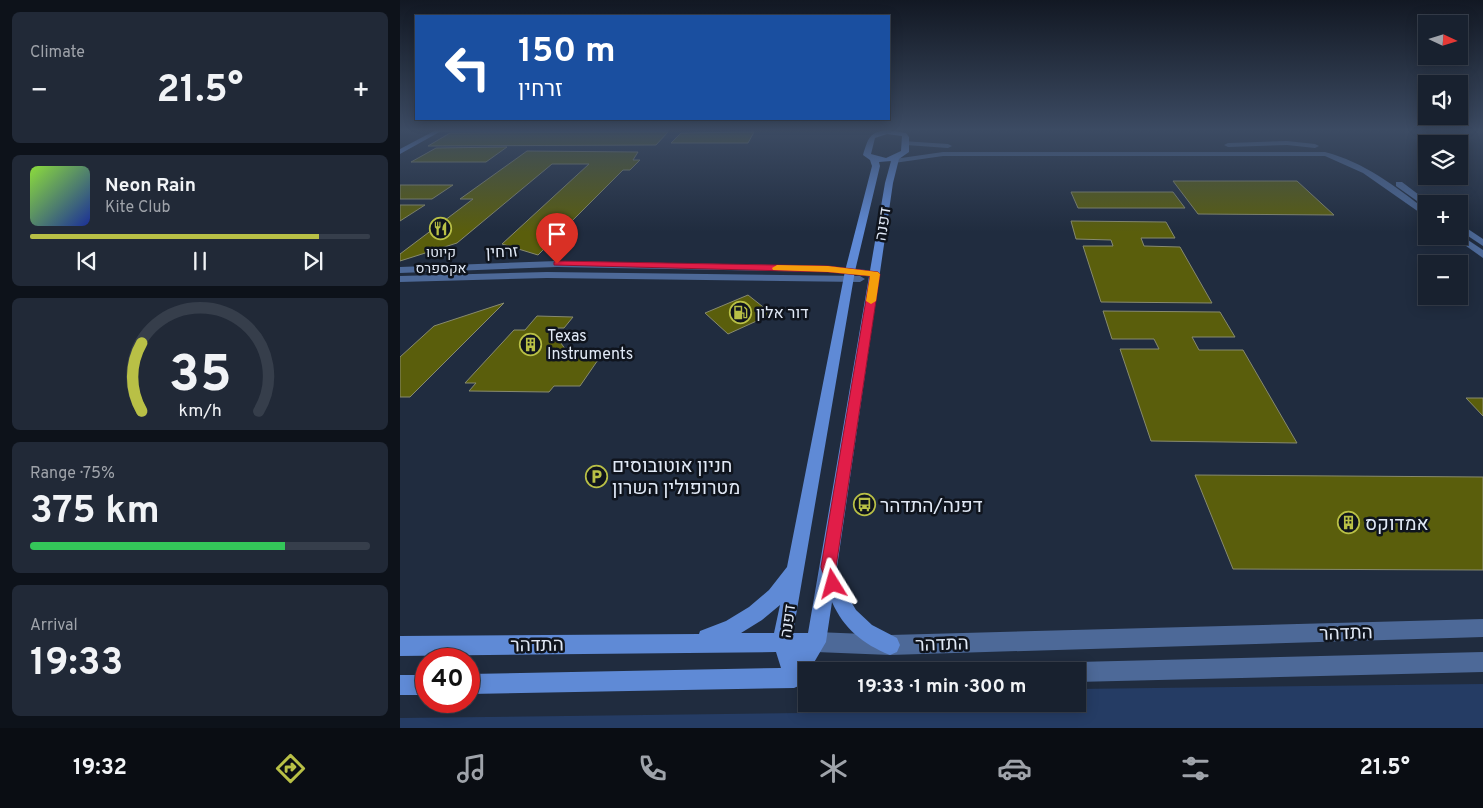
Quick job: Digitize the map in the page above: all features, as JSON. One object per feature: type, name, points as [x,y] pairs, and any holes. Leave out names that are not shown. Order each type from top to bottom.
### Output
[{"type":"street","name":"דפנה","points":[[798,674],[782,641],[849,276],[875,164]]},
{"type":"street","name":"דפנה","points":[[807,662],[816,642],[893,164]]},
{"type":"street","points":[[1351,164],[1379,180],[1418,208]]},
{"type":"street","points":[[1366,164],[1418,198]]},
{"type":"street","points":[[1468,232],[1483,243]]},
{"type":"street","points":[[1468,244],[1483,255]]},
{"type":"street","name":"זרחין","points":[[400,270],[557,264],[828,269],[849,276]]},
{"type":"street","name":"זרחין","points":[[400,279],[547,274],[875,276]]},
{"type":"street","points":[[696,642],[720,634],[748,620],[768,605],[785,585],[796,564]]},
{"type":"street","points":[[828,567],[839,600],[848,616],[859,628],[890,645]]},
{"type":"street","name":"התדהר","points":[[400,646],[782,641],[890,645],[1483,628]]},
{"type":"street","name":"התדהר","points":[[1086,672],[1483,662]]},
{"type":"street","points":[[480,684],[798,678]]},
{"type":"street","points":[[400,686],[415,685]]},
{"type":"shaded area","points":[[1483,684],[1483,728],[400,728],[400,718],[807,712],[1086,712],[1086,689]]},
{"type":"building","points":[[509,164],[636,164],[630,170],[623,170],[538,255],[502,244],[589,164],[552,164],[457,243],[400,261],[400,254],[473,199],[460,199]]},
{"type":"building","points":[[1173,181],[1297,181],[1334,215],[1198,214]]},
{"type":"building","points":[[400,185],[453,185],[432,199],[400,199]]},
{"type":"building","points":[[1071,192],[1173,192],[1185,208],[1078,208]]},
{"type":"building","points":[[400,205],[425,205],[400,221]]},
{"type":"building","points":[[1071,221],[1166,222],[1175,238],[1141,238],[1144,246],[1180,247],[1212,303],[1101,302],[1083,246],[1113,246],[1111,240],[1076,239]]},
{"type":"building","points":[[748,295],[772,314],[728,334],[705,313]]},
{"type":"building","points":[[504,303],[410,397],[400,397],[400,357],[434,326]]},
{"type":"building","points":[[1103,311],[1220,312],[1235,337],[1192,337],[1199,350],[1243,350],[1297,443],[1151,441],[1120,349],[1159,349],[1154,339],[1112,339]]},
{"type":"building","name":"Texas Instruments","points":[[537,316],[573,317],[564,328],[550,328],[571,357],[600,357],[580,386],[554,386],[549,392],[469,391],[476,383],[465,383],[514,330],[525,330]]},
{"type":"building","points":[[1466,398],[1483,398],[1483,416]]},
{"type":"building","name":"אמדוקס","points":[[1195,475],[1483,477],[1483,570],[1233,569]]},
{"type":"slow traffic","points":[[777,268],[828,269],[875,274],[871,301]]},
{"type":"place","name":"קיוטו אקספרס","points":[[441,229]]},
{"type":"place","name":"דור אלון","points":[[740,312]]},
{"type":"place","name":"Texas Instruments","points":[[531,344]]},
{"type":"place","name":"חניון אוטובוסים מטרופולין השרון","points":[[596,476]]},
{"type":"place","name":"דפנה/התדהר","points":[[864,505]]},
{"type":"place","name":"אמדוקס","points":[[1349,523]]},
{"type":"route","points":[[557,264],[828,269],[875,274],[828,567],[833,584]]}]
